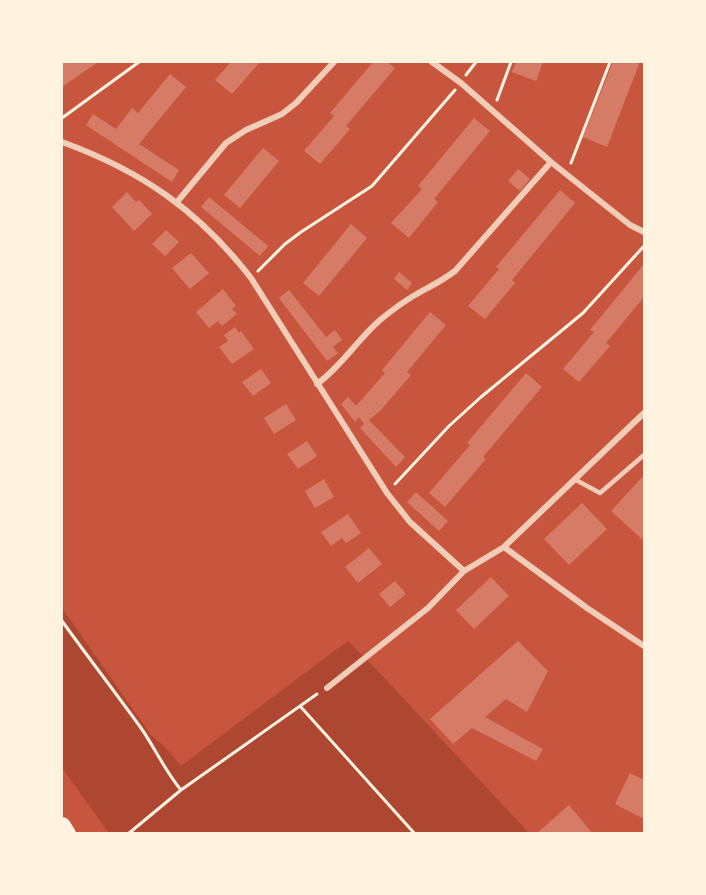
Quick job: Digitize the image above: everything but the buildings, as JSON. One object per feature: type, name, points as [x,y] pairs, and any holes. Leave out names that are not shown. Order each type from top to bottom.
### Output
[{"type":"street","points":[[177,202],[226,143],[246,130],[282,114],[297,103],[334,62]]},
{"type":"street","points":[[432,62],[461,83],[551,162],[630,225],[645,232]]},
{"type":"street","points":[[62,142],[92,153],[131,172],[177,202],[217,238],[251,278],[387,493],[410,522],[464,572]]},
{"type":"street","points":[[317,384],[333,373],[386,315],[455,271],[551,162]]},
{"type":"street","points":[[327,688],[428,608],[464,572],[504,547],[645,413]]},
{"type":"street","points":[[504,547],[587,608],[645,646]]},
{"type":"lane","points":[[576,480],[600,493],[645,455]]},
{"type":"path","points":[[62,118],[139,62]]},
{"type":"path","points":[[493,110],[511,62]]},
{"type":"path","points":[[567,174],[610,62]]},
{"type":"path","points":[[251,278],[301,232],[372,186],[461,83]]},
{"type":"path","points":[[387,493],[449,426],[583,313],[645,246]]},
{"type":"path","points":[[62,621],[135,720],[181,790]]},
{"type":"path","points":[[128,834],[181,790],[327,688]]},
{"type":"path","points":[[299,706],[415,834]]},
{"type":"shaded area","points":[[62,608],[151,735],[181,766],[348,641],[529,833],[109,833],[62,768]]}]
